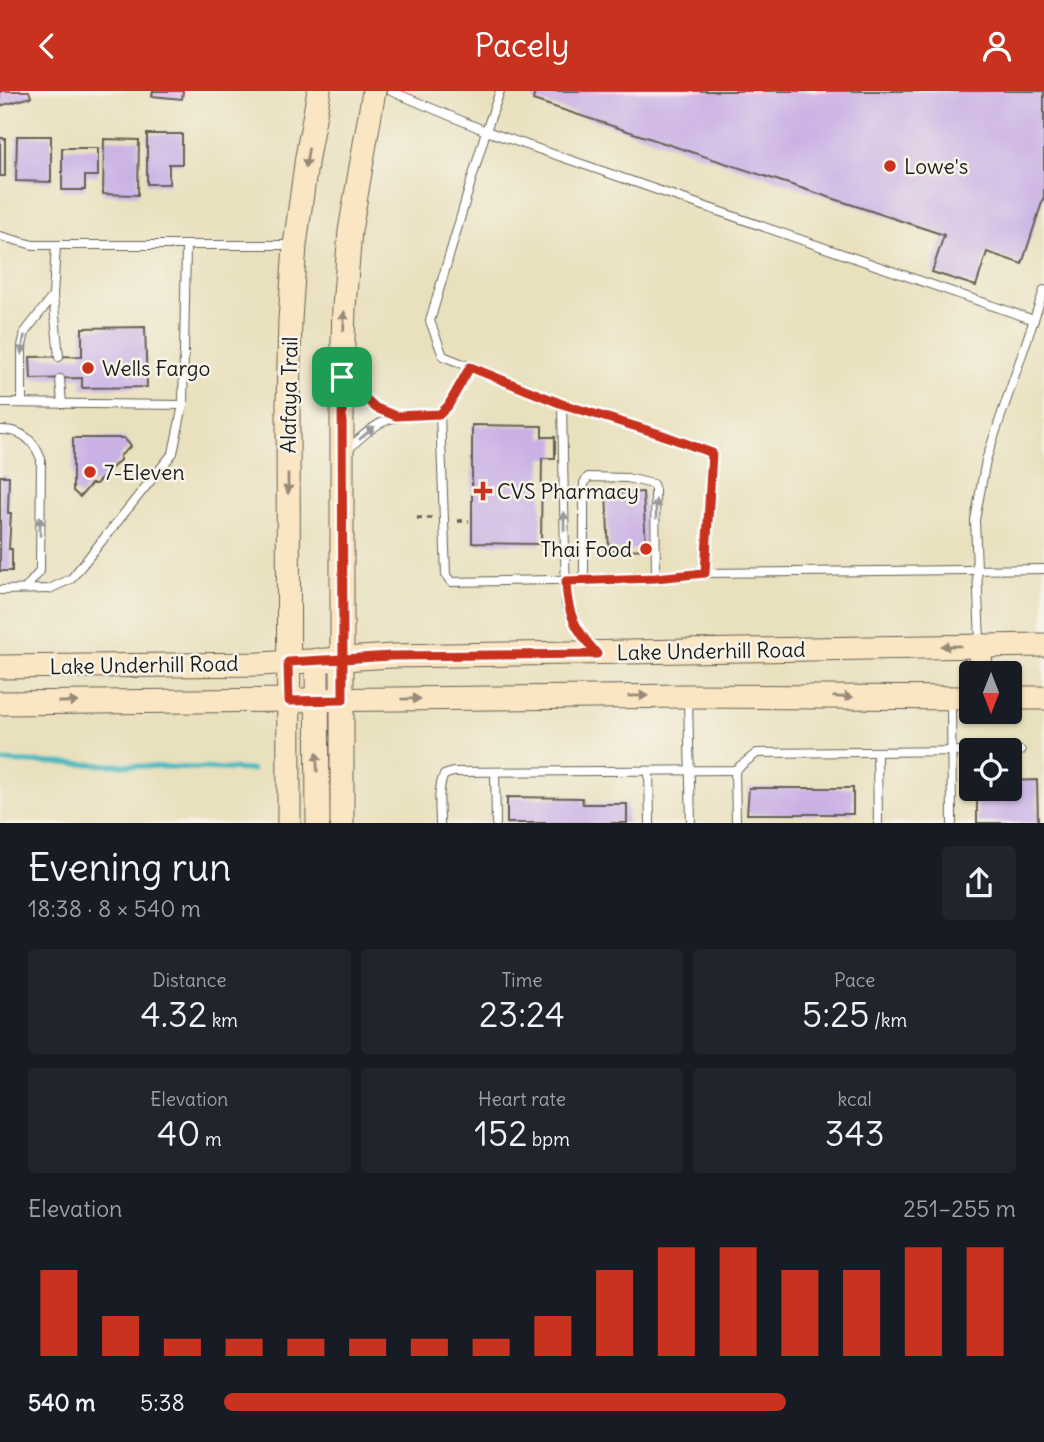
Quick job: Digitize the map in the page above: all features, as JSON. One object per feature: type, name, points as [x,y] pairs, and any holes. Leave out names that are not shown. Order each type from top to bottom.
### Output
[{"type":"street","name":"Alafaya Trail","points":[[289,823],[288,393],[295,245],[319,91]]},
{"type":"street","points":[[342,823],[344,306],[350,231],[374,91]]},
{"type":"street","points":[[980,645],[981,661]]},
{"type":"street","name":"Lake Underhill Road","points":[[0,667],[288,662],[391,656],[1044,645]]},
{"type":"street","points":[[317,660],[318,823]]},
{"type":"street","name":"Lake Underhill Road","points":[[0,703],[688,696],[959,698]]},
{"type":"street","points":[[1022,698],[1044,698]]},
{"type":"lane","points":[[391,91],[486,131],[1034,320]]},
{"type":"lane","points":[[500,91],[430,320],[443,356],[562,404],[712,453],[705,573]]},
{"type":"lane","points":[[0,236],[33,245],[295,245]]},
{"type":"lane","points":[[56,245],[53,296],[59,357]]},
{"type":"lane","points":[[0,590],[49,589],[71,579],[173,453],[183,405],[186,247]]},
{"type":"lane","points":[[980,645],[975,520],[985,460],[1044,290]]},
{"type":"lane","points":[[22,403],[22,346],[25,332],[53,296]]},
{"type":"lane","points":[[342,457],[376,425],[396,416],[440,414],[448,406],[470,367]]},
{"type":"lane","points":[[342,377],[376,408],[396,416]]},
{"type":"lane","points":[[60,379],[62,404]]},
{"type":"lane","points":[[0,404],[183,405]]},
{"type":"lane","points":[[562,404],[566,603],[570,617],[582,637],[597,654]]},
{"type":"lane","points":[[440,414],[446,575],[451,582],[656,578],[705,573],[1044,569]]},
{"type":"lane","points":[[0,430],[22,433],[36,445],[41,459],[40,571],[25,589]]},
{"type":"lane","points":[[584,580],[584,483],[589,477],[627,478],[653,484],[656,578]]},
{"type":"lane","points":[[688,696],[691,823]]},
{"type":"lane","points":[[952,823],[951,751],[959,709]]},
{"type":"lane","points":[[440,823],[439,793],[444,775],[453,772],[735,771],[757,753],[959,751]]},
{"type":"lane","points":[[877,753],[878,823]]},
{"type":"lane","points":[[735,771],[736,823]]},
{"type":"lane","points":[[495,772],[496,823]]},
{"type":"lane","points":[[649,772],[650,823]]},
{"type":"path","points":[[417,518],[432,518]]},
{"type":"path","points":[[453,521],[469,521]]},
{"type":"building","points":[[0,91],[29,91],[31,97],[0,106]]},
{"type":"building","points":[[153,91],[183,91],[182,99],[152,96]]},
{"type":"building","name":"Lowe's","points":[[535,91],[1044,91],[1044,196],[1022,264],[987,252],[976,286],[932,272],[944,235],[533,100]]},
{"type":"building","points":[[147,134],[182,134],[182,164],[169,164],[169,184],[147,184]]},
{"type":"building","points":[[17,136],[51,136],[51,182],[16,181]]},
{"type":"building","points":[[0,138],[5,138],[5,176],[0,176]]},
{"type":"building","points":[[104,139],[139,140],[138,195],[103,194]]},
{"type":"building","points":[[62,148],[98,148],[98,176],[85,176],[85,190],[62,190]]},
{"type":"building","name":"Wells Fargo","points":[[145,327],[147,387],[82,388],[82,378],[31,379],[30,357],[82,356],[82,328]]},
{"type":"building","name":"CVS Pharmacy","points":[[472,425],[542,426],[542,437],[555,437],[555,458],[542,458],[541,544],[472,543]]},
{"type":"building","name":"7-Eleven","points":[[73,438],[124,438],[131,446],[96,484],[91,484],[80,497],[73,491]]},
{"type":"building","points":[[0,476],[9,476],[9,549],[12,549],[12,571],[0,571]]},
{"type":"building","points":[[643,492],[646,549],[609,551],[606,494]]},
{"type":"building","points":[[1037,780],[1038,823],[977,823],[977,801],[1022,801],[1022,781]]},
{"type":"building","points":[[749,788],[853,788],[853,814],[747,814]]},
{"type":"building","points":[[507,797],[582,798],[583,804],[627,804],[627,823],[507,823]]},
{"type":"waterway","points":[[0,761],[252,770]]},
{"type":"place","name":"Lowe's","points":[[890,166]]},
{"type":"place","name":"Wells Fargo","points":[[88,368]]},
{"type":"place","name":"7-Eleven","points":[[90,472]]},
{"type":"place","name":"CVS Pharmacy","points":[[483,491]]},
{"type":"place","name":"Thai Food","points":[[646,549]]},
{"type":"route","points":[[342,377],[343,659],[288,662],[289,701],[343,700],[343,659],[597,654],[570,617],[566,603],[566,581],[656,578],[705,573],[712,453],[562,404],[470,367],[448,406],[440,414],[396,416],[376,408],[342,377]]}]
